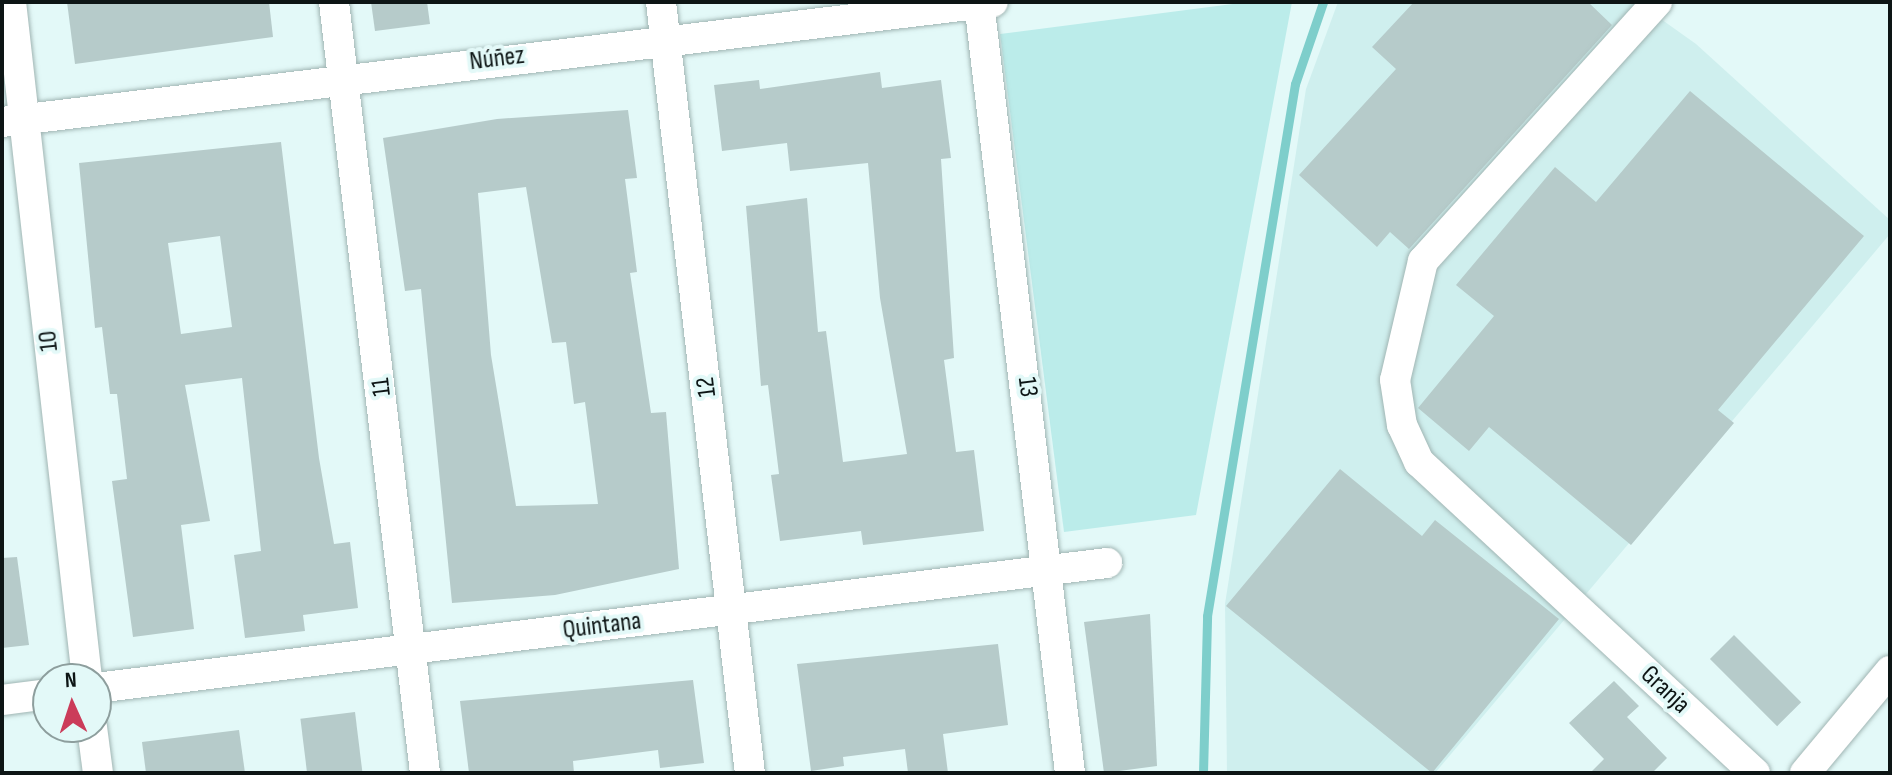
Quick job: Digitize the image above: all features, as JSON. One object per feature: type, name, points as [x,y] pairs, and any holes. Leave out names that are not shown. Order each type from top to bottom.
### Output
[{"type":"street","name":"10","points":[[11,2],[13,121],[85,663]]},
{"type":"street","name":"11","points":[[334,2],[414,649],[425,773]]},
{"type":"street","name":"12","points":[[661,2],[750,773]]},
{"type":"street","name":"Núñez","points":[[13,121],[665,37],[983,2]]},
{"type":"street","name":"13","points":[[983,2],[1050,570],[1070,773]]},
{"type":"street","name":"Granja","points":[[1648,12],[1423,261],[1395,380],[1402,425],[1419,462],[1755,773]]},
{"type":"street","name":"Quintana","points":[[112,686],[1107,563]]},
{"type":"street","points":[[1805,773],[1890,671]]},
{"type":"street","points":[[2,700],[32,696]]},
{"type":"street","points":[[94,743],[98,773]]},
{"type":"shaded area","points":[[1248,2],[1292,2],[1196,515],[1064,532],[1000,34]]},
{"type":"shaded area","points":[[1338,2],[1637,2],[1696,44],[1890,220],[1890,234],[1435,773],[1227,773],[1225,604],[1306,89]]},
{"type":"building","points":[[67,2],[269,2],[273,37],[75,64]]},
{"type":"building","points":[[371,2],[427,2],[430,24],[375,31]]},
{"type":"building","points":[[1414,2],[1588,2],[1612,25],[1409,249],[1390,232],[1377,247],[1299,175],[1396,69],[1372,47]]},
{"type":"building","points":[[880,72],[882,88],[941,80],[951,158],[941,159],[954,358],[944,360],[956,452],[974,450],[984,531],[863,545],[861,531],[780,541],[771,475],[779,474],[768,385],[761,386],[746,206],[807,198],[818,332],[826,331],[843,462],[907,454],[880,298],[868,163],[790,171],[787,143],[722,151],[714,85],[759,80],[760,89]]},
{"type":"building","points":[[1690,91],[1864,236],[1718,410],[1734,423],[1631,545],[1489,427],[1469,451],[1418,408],[1494,316],[1456,285],[1555,167],[1596,202]]},
{"type":"building","points":[[628,110],[637,178],[625,179],[637,272],[630,273],[651,413],[666,412],[679,569],[555,595],[452,603],[421,289],[405,291],[383,138],[497,119]],"holes":[[[526,187],[552,343],[566,342],[574,404],[585,402],[598,504],[516,506],[491,355],[478,193]]]},
{"type":"building","points":[[281,142],[319,458],[334,544],[350,542],[358,608],[303,615],[305,631],[245,638],[234,555],[261,551],[242,378],[185,385],[210,521],[181,525],[194,629],[133,637],[112,481],[127,479],[117,394],[110,394],[102,327],[95,328],[79,163]],"holes":[[[220,236],[232,327],[181,334],[168,243]]]},
{"type":"building","points":[[1340,469],[1422,536],[1435,520],[1559,619],[1432,773],[1226,606]]},
{"type":"building","points":[[17,557],[29,645],[2,648],[2,558]]},
{"type":"building","points":[[1150,614],[1157,766],[1104,773],[1084,622]]},
{"type":"building","points":[[1734,635],[1801,702],[1777,726],[1710,659]]},
{"type":"building","points":[[998,644],[1008,725],[943,734],[948,773],[908,773],[905,749],[843,757],[844,766],[811,771],[797,664]]},
{"type":"building","points":[[693,680],[704,763],[660,768],[658,750],[573,761],[574,773],[469,773],[460,701]]},
{"type":"building","points":[[1614,681],[1639,706],[1627,717],[1667,758],[1652,773],[1590,773],[1604,759],[1569,723]]},
{"type":"building","points":[[355,712],[362,773],[307,773],[300,719]]},
{"type":"building","points":[[239,730],[245,773],[146,773],[142,742]]},
{"type":"waterway","points":[[1203,773],[1207,616],[1295,84],[1323,2]]}]
